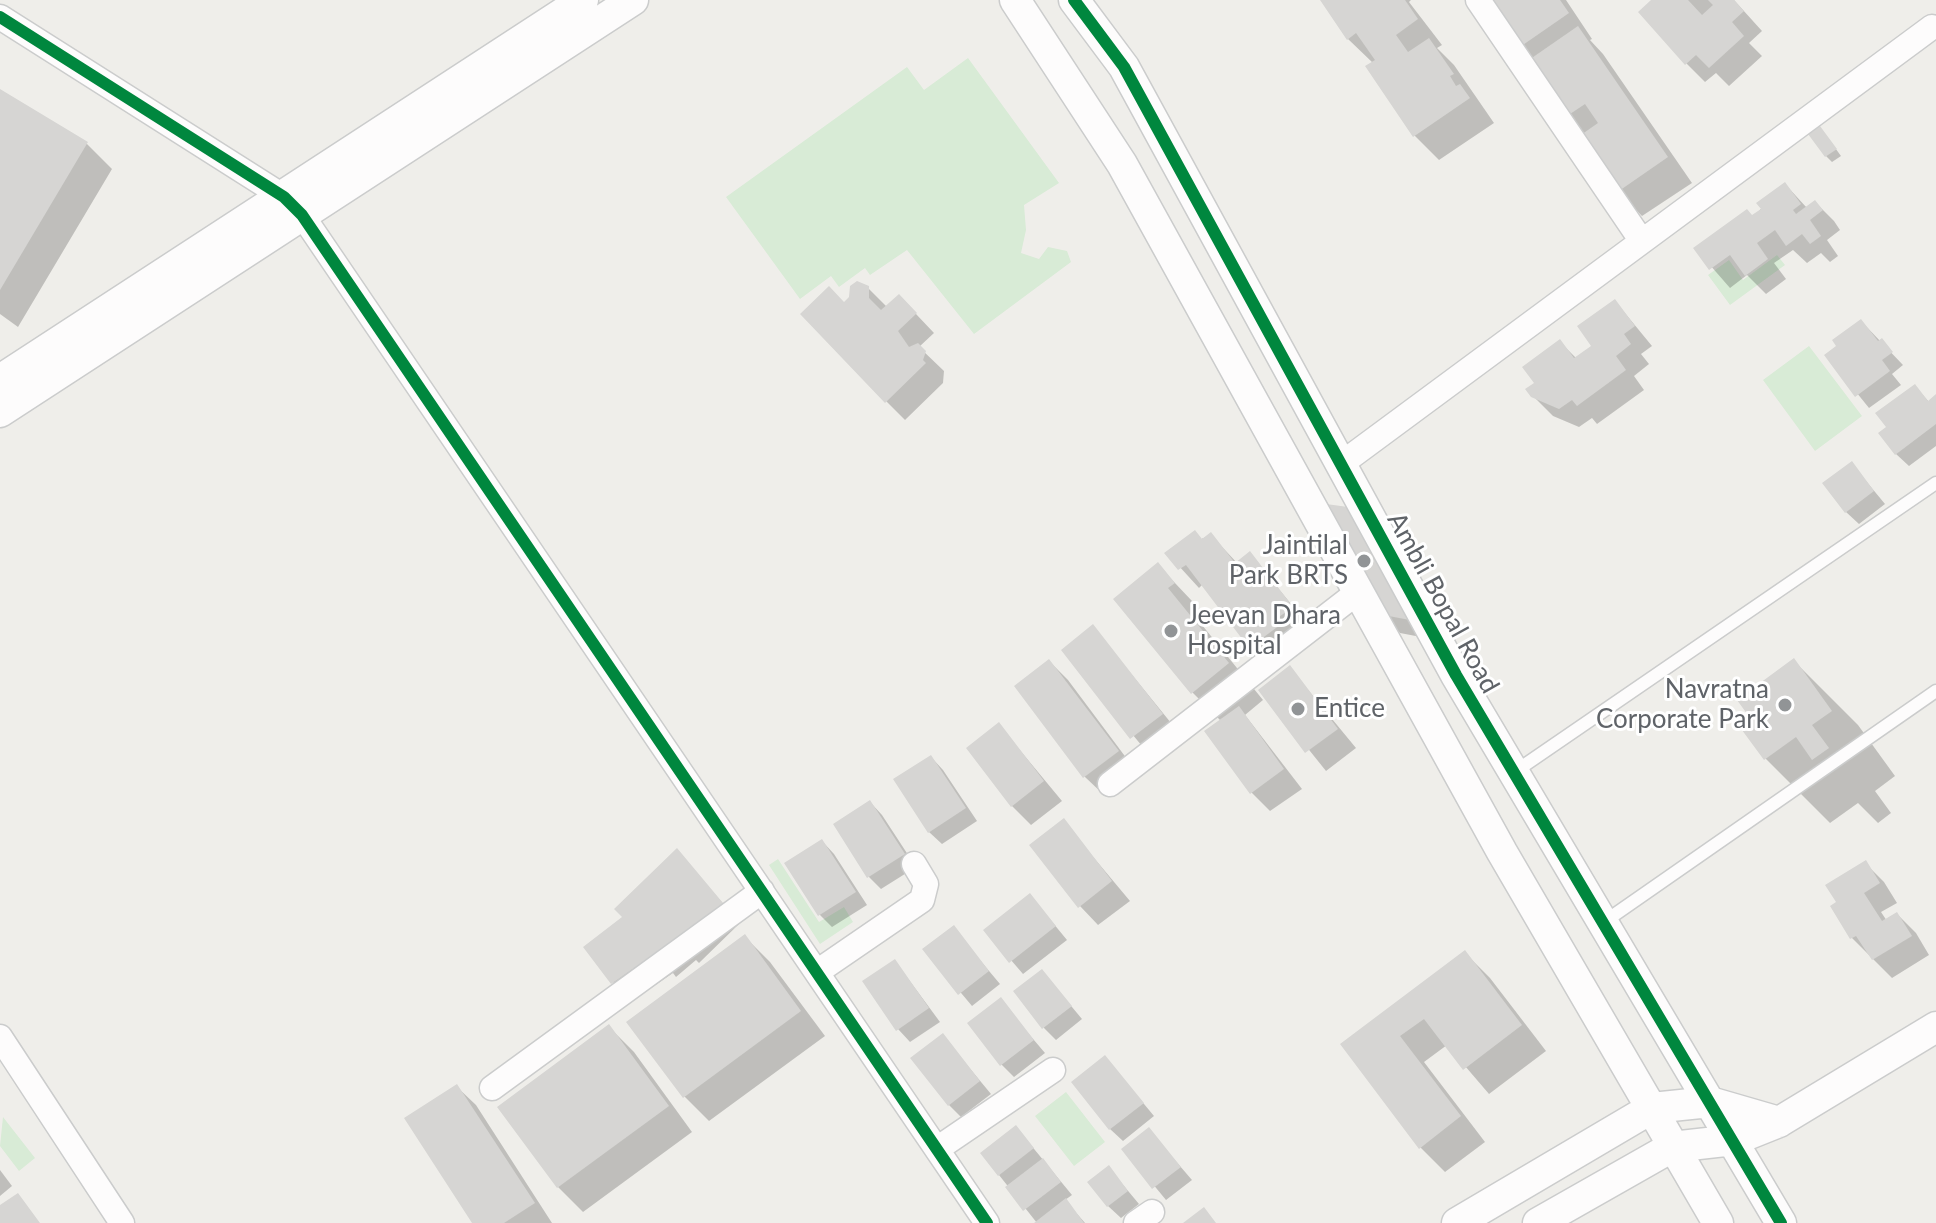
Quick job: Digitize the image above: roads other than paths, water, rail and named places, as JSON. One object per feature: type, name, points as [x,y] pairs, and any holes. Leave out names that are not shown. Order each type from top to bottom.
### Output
[{"type":"street","points":[[0,412],[583,0]]},
{"type":"street","points":[[0,380],[633,0]]},
{"type":"street","points":[[1015,0],[1122,164],[1502,852],[1718,1223]]},
{"type":"street","name":"Ambli Bopal Road","points":[[1074,0],[1124,67],[1513,773],[1781,1223]]},
{"type":"street","points":[[1478,0],[1641,240]]},
{"type":"street","points":[[0,17],[293,206],[987,1223]]},
{"type":"street","points":[[1341,464],[1641,240],[1935,27]]},
{"type":"street","points":[[1110,784],[1358,592]]},
{"type":"street","points":[[817,972],[922,900],[926,884],[914,864]]},
{"type":"street","points":[[492,1088],[762,891]]},
{"type":"street","points":[[1538,1223],[1672,1147],[1734,1140],[1779,1122],[1936,1027]]},
{"type":"street","points":[[0,1037],[122,1223]]},
{"type":"street","points":[[937,1149],[1053,1070]]},
{"type":"street","points":[[1457,1223],[1652,1108],[1710,1102],[1779,1122]]},
{"type":"lane","points":[[1513,773],[1936,483]]},
{"type":"lane","points":[[1603,922],[1936,691]]},
{"type":"place","name":"Jaintilal Park BRTS","points":[[1364,561]]},
{"type":"place","name":"Jeevan Dhara Hospital","points":[[1171,631]]},
{"type":"place","name":"Navratna Corporate Park","points":[[1785,705]]},
{"type":"place","name":"Entice","points":[[1298,709]]}]
